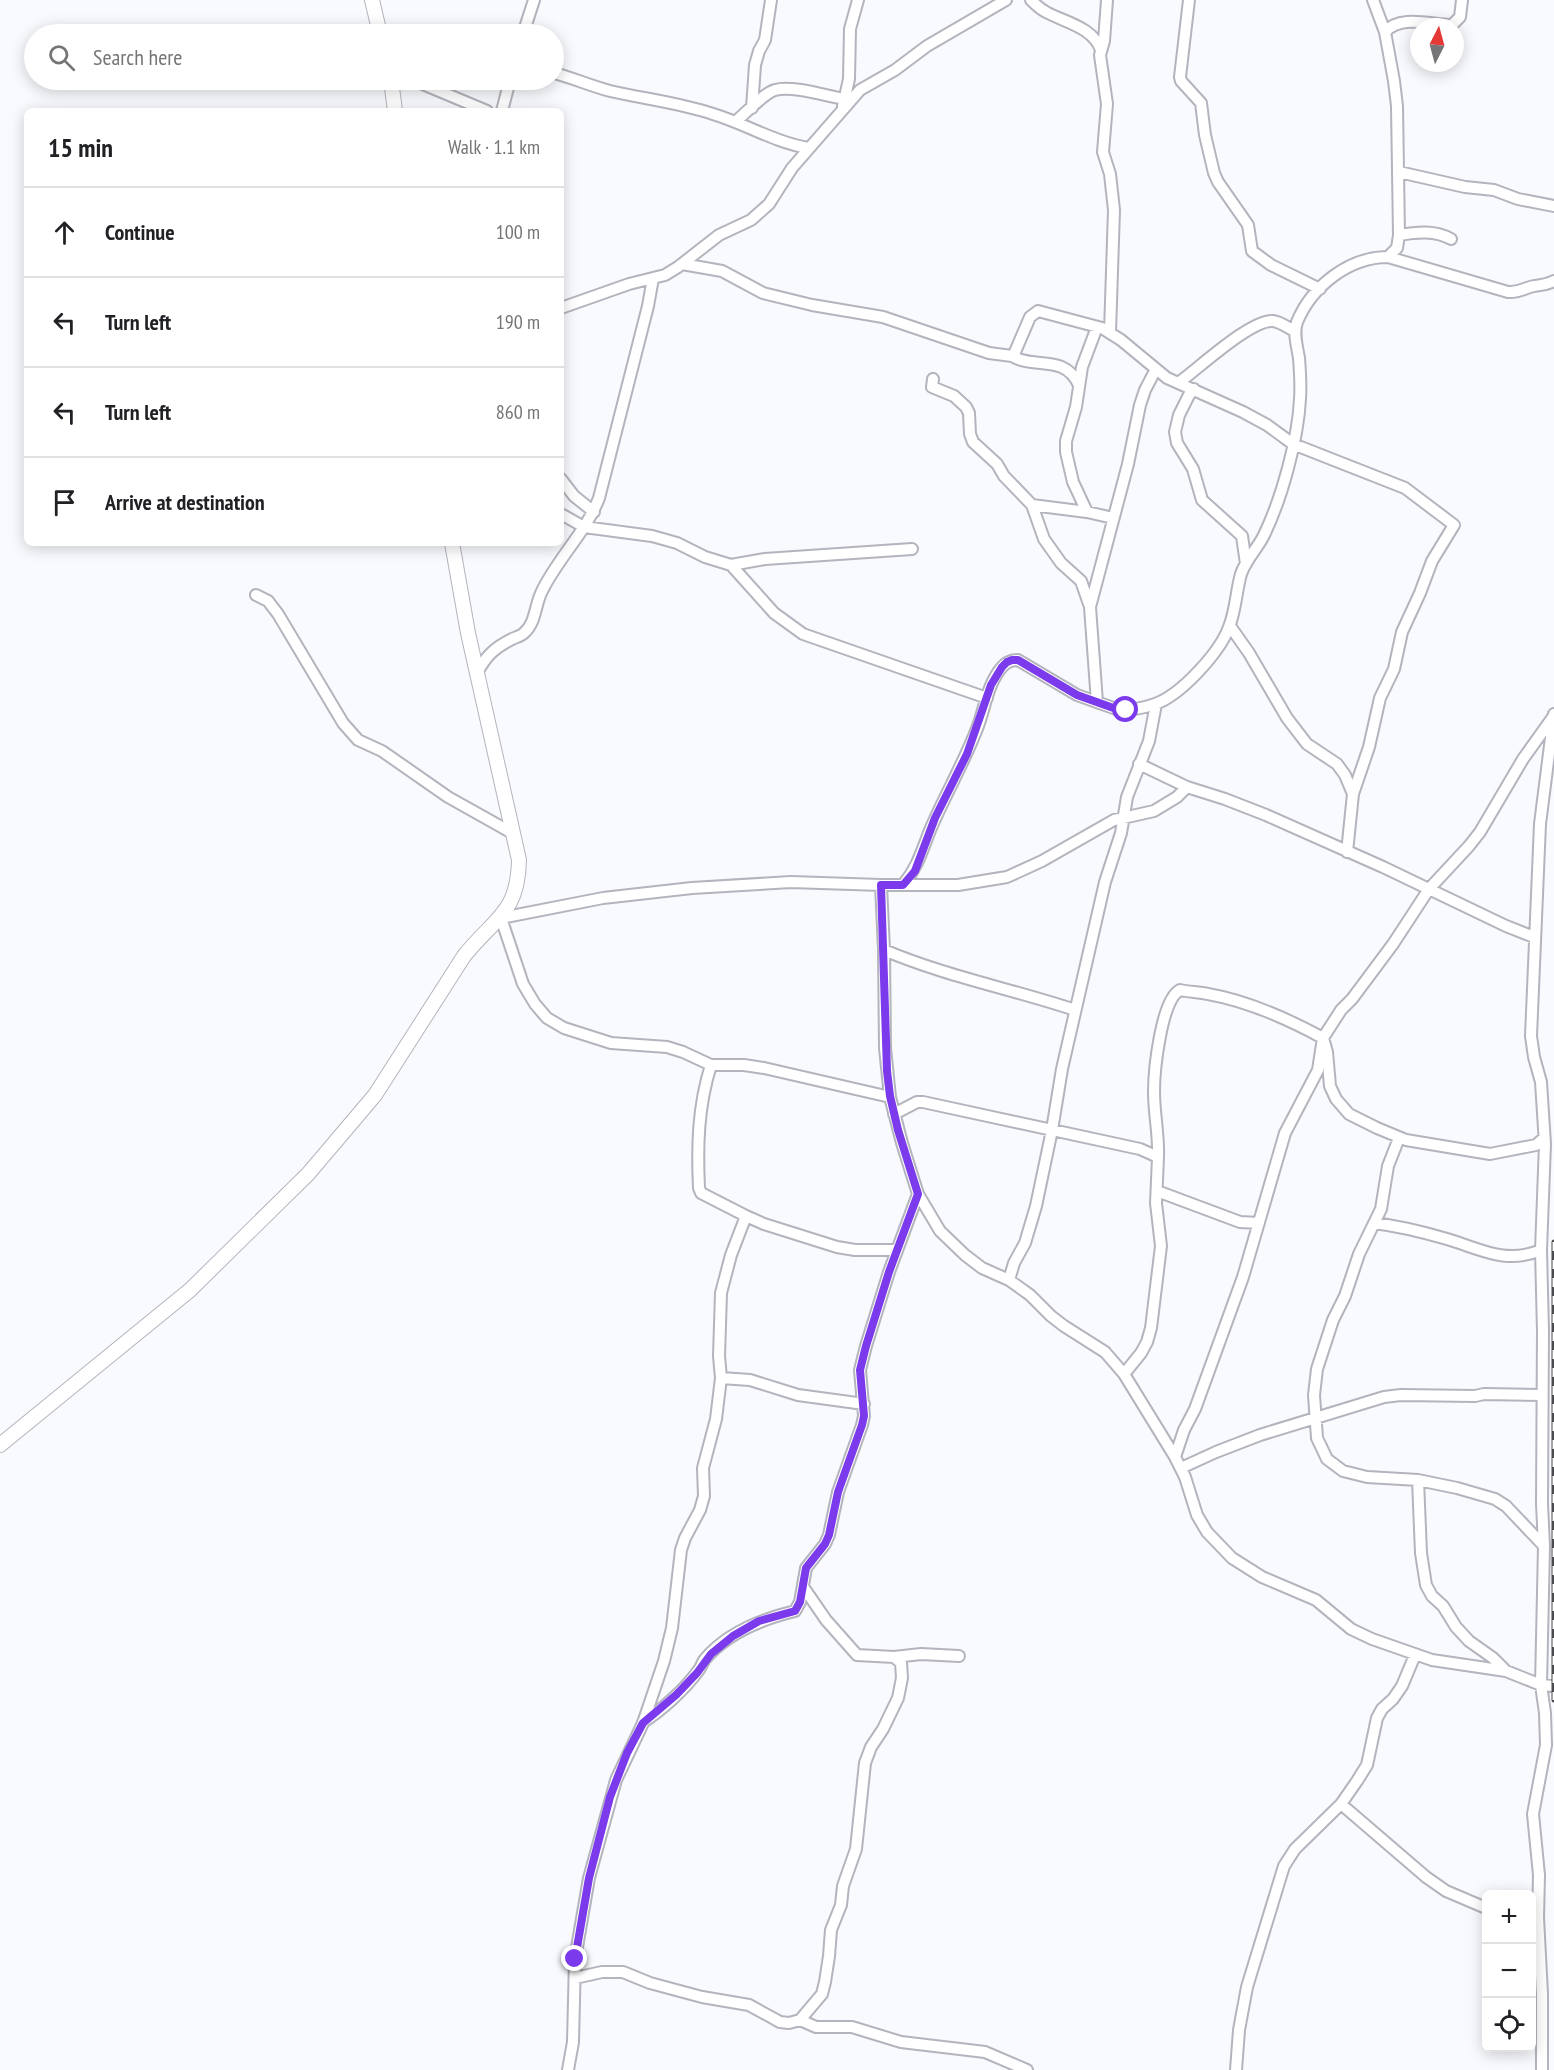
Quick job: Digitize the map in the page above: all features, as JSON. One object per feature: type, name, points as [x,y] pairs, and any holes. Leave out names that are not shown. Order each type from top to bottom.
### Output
[{"type":"street","points":[[372,0],[378,24]]},
{"type":"street","points":[[526,24],[534,0]]},
{"type":"street","points":[[752,108],[755,66],[765,40],[771,0]]},
{"type":"street","points":[[843,104],[849,79],[850,29],[858,0]]},
{"type":"street","points":[[564,307],[665,274],[682,264],[719,235],[751,220],[761,213],[843,104],[860,90],[895,70],[927,46],[1006,0]]},
{"type":"street","points":[[1030,0],[1048,13],[1063,18],[1095,38],[1101,50],[1107,109],[1103,152],[1110,174],[1113,210],[1110,332]]},
{"type":"street","points":[[1101,50],[1107,0]]},
{"type":"street","points":[[1189,0],[1180,77],[1201,103],[1205,135],[1218,182],[1248,225],[1252,250],[1271,265],[1320,289]]},
{"type":"street","points":[[1372,0],[1385,32],[1394,81],[1399,172],[1397,194],[1399,235],[1397,248],[1388,257]]},
{"type":"street","points":[[1385,32],[1389,28],[1410,23],[1452,25],[1460,17],[1462,0]]},
{"type":"street","points":[[564,76],[607,90],[685,106],[735,122],[788,145],[808,148]]},
{"type":"street","points":[[735,122],[776,89],[799,91],[843,104]]},
{"type":"street","points":[[392,90],[395,108]]},
{"type":"street","points":[[437,90],[480,108]]},
{"type":"street","points":[[503,108],[507,90]]},
{"type":"street","points":[[1399,172],[1465,187],[1494,190],[1518,199],[1554,206]]},
{"type":"street","points":[[1399,235],[1428,232],[1443,234],[1451,239]]},
{"type":"street","points":[[903,885],[915,871],[935,818],[967,754],[991,685],[1002,667],[1012,660],[1018,660],[1077,695],[1119,710],[1126,710],[1156,704],[1181,687],[1207,664],[1230,626],[1241,574],[1264,536],[1275,509],[1293,444],[1300,399],[1299,360],[1295,331],[1304,310],[1328,280],[1343,269],[1374,258],[1388,257],[1508,292],[1518,293],[1533,286],[1546,286],[1554,281]]},
{"type":"street","points":[[682,264],[722,271],[763,293],[802,303],[883,317],[989,353],[1044,362],[1067,369],[1074,375],[1079,386]]},
{"type":"street","points":[[477,674],[487,655],[524,634],[532,624],[537,603],[549,577],[594,512],[648,306],[653,278]]},
{"type":"street","points":[[1012,356],[1016,352],[1030,317],[1038,311],[1097,327],[1110,332],[1167,378],[1268,425],[1293,444],[1405,488],[1454,525],[1432,561],[1402,632],[1394,669],[1380,698],[1369,747],[1353,794],[1347,852]]},
{"type":"street","points":[[1178,383],[1244,332],[1264,323],[1273,321],[1295,331]]},
{"type":"street","points":[[1087,512],[1076,492],[1066,452],[1066,441],[1082,367],[1097,327]]},
{"type":"street","points":[[1090,607],[1128,464],[1140,405],[1156,369]]},
{"type":"street","points":[[933,379],[932,387],[954,396],[966,407],[969,412],[970,434],[973,442],[997,464],[1004,476],[1032,505],[1044,539],[1061,563],[1081,581],[1090,607],[1097,702]]},
{"type":"street","points":[[1194,389],[1179,415],[1177,443],[1193,469],[1203,500],[1242,536],[1246,564]]},
{"type":"street","points":[[564,483],[574,496],[594,512]]},
{"type":"street","points":[[1032,505],[1087,512],[1113,518]]},
{"type":"street","points":[[564,516],[584,527],[652,536],[678,543],[705,557],[731,565],[765,559],[912,549]]},
{"type":"street","points":[[0,1445],[190,1290],[308,1174],[375,1095],[464,956],[477,940],[501,918],[515,895],[519,880],[519,860],[477,674],[453,546]]},
{"type":"street","points":[[731,565],[774,613],[802,634],[987,698]]},
{"type":"street","points":[[256,595],[268,601],[278,614],[343,723],[358,740],[382,751],[448,797],[513,834]]},
{"type":"street","points":[[1230,626],[1245,646],[1287,718],[1307,744],[1337,764],[1345,775],[1353,794]]},
{"type":"street","points":[[1009,1281],[1014,1263],[1031,1227],[1043,1180],[1062,1069],[1075,1010],[1110,863],[1124,818],[1127,797],[1149,741],[1156,704]]},
{"type":"street","points":[[1175,1457],[1181,1436],[1195,1409],[1231,1311],[1285,1133],[1318,1070],[1323,1038],[1341,1010],[1352,999],[1393,944],[1429,889],[1469,846],[1554,715]]},
{"type":"street","points":[[1536,1908],[1539,1875],[1533,1814],[1546,1745],[1541,1685],[1544,1546],[1542,1395],[1544,1331],[1541,1250],[1544,1138],[1541,1082],[1534,1057],[1532,1036],[1540,824],[1554,715]]},
{"type":"street","points":[[1139,764],[1187,787],[1256,811],[1534,937]]},
{"type":"street","points":[[501,918],[603,898],[692,888],[791,882],[958,885],[1007,877],[1042,861],[1107,823],[1154,811],[1177,797],[1187,787]]},
{"type":"street","points":[[881,885],[885,1048],[890,1096],[918,1194],[940,1231],[952,1244],[982,1268],[1009,1281],[1030,1295],[1057,1321],[1105,1352],[1124,1374],[1175,1457],[1197,1515],[1207,1532],[1232,1558],[1262,1577],[1316,1600],[1351,1629],[1415,1655],[1454,1664],[1506,1671],[1541,1685],[1554,1686]]},
{"type":"street","points":[[501,918],[523,984],[535,1004],[564,1028],[611,1043],[667,1047],[711,1065],[744,1065],[764,1068],[890,1096]]},
{"type":"street","points":[[884,950],[935,969],[1035,996],[1075,1010]]},
{"type":"street","points":[[1124,1374],[1141,1353],[1152,1328],[1161,1246],[1157,1216],[1159,1141],[1154,1093],[1155,1072],[1161,1032],[1176,992],[1180,990],[1208,994],[1261,1010],[1301,1026],[1323,1038],[1329,1062],[1330,1086],[1340,1104],[1349,1114],[1399,1138],[1490,1154],[1536,1145],[1544,1138]]},
{"type":"street","points":[[711,1065],[702,1096],[699,1121],[699,1188],[701,1193],[764,1224],[837,1247],[855,1250],[897,1250]]},
{"type":"street","points":[[894,1114],[923,1101],[1140,1149],[1158,1157]]},
{"type":"street","points":[[1399,1138],[1388,1166],[1381,1209],[1359,1254],[1317,1368],[1314,1382],[1317,1438],[1327,1459],[1343,1471],[1366,1477],[1418,1480],[1495,1499],[1506,1506],[1544,1546]]},
{"type":"street","points":[[1157,1191],[1240,1222],[1258,1223]]},
{"type":"street","points":[[643,1723],[676,1695],[711,1654],[733,1636],[759,1621],[795,1611],[800,1602],[806,1568],[825,1544],[829,1535],[838,1492],[862,1425],[864,1404],[860,1382],[863,1358],[897,1250],[918,1194]]},
{"type":"street","points":[[568,2070],[573,2042],[575,1959],[589,1878],[610,1797],[627,1753],[643,1723],[664,1661],[670,1636],[681,1550],[700,1510],[704,1496],[703,1468],[716,1419],[721,1378],[719,1356],[721,1293],[731,1255],[747,1216]]},
{"type":"street","points":[[1374,1223],[1431,1234],[1501,1256],[1529,1255],[1541,1250]]},
{"type":"street","points":[[721,1378],[750,1380],[798,1395],[864,1404]]},
{"type":"street","points":[[1181,1468],[1260,1435],[1316,1420],[1356,1404],[1401,1395],[1443,1397],[1484,1394],[1542,1395]]},
{"type":"street","points":[[1418,1480],[1421,1552],[1426,1586],[1469,1641],[1493,1658],[1506,1671]]},
{"type":"street","points":[[804,1588],[826,1620],[856,1655],[958,1656]]},
{"type":"street","points":[[1236,2070],[1239,2030],[1247,1987],[1284,1866],[1295,1849],[1341,1804],[1367,1764],[1377,1718],[1402,1686],[1415,1655]]},
{"type":"street","points":[[575,1978],[603,1972],[623,1972],[650,1983],[702,1997],[749,2005],[780,2022],[789,2024],[800,2020],[822,1994],[831,1930],[841,1905],[843,1886],[856,1848],[865,1763],[901,1689],[901,1663],[894,1657]]},
{"type":"street","points":[[1341,1804],[1426,1877],[1446,1891],[1482,1906]]},
{"type":"street","points":[[1536,1930],[1542,1994],[1542,2070]]},
{"type":"street","points":[[800,2020],[816,2027],[852,2027],[887,2040],[985,2052],[1027,2070]]},
{"type":"railway","points":[[1554,1242],[1554,1700]]},
{"type":"route","points":[[575,1959],[589,1878],[610,1797],[634,1738],[643,1723],[663,1707],[697,1673],[704,1661],[724,1643],[752,1624],[795,1611],[798,1607],[804,1587],[806,1568],[825,1544],[829,1535],[838,1492],[862,1425],[864,1404],[860,1370],[889,1272],[918,1194],[898,1130],[887,1071],[881,885],[903,885],[915,871],[935,818],[967,754],[991,685],[1007,662],[1018,660],[1077,695],[1119,710],[1126,710]]}]
